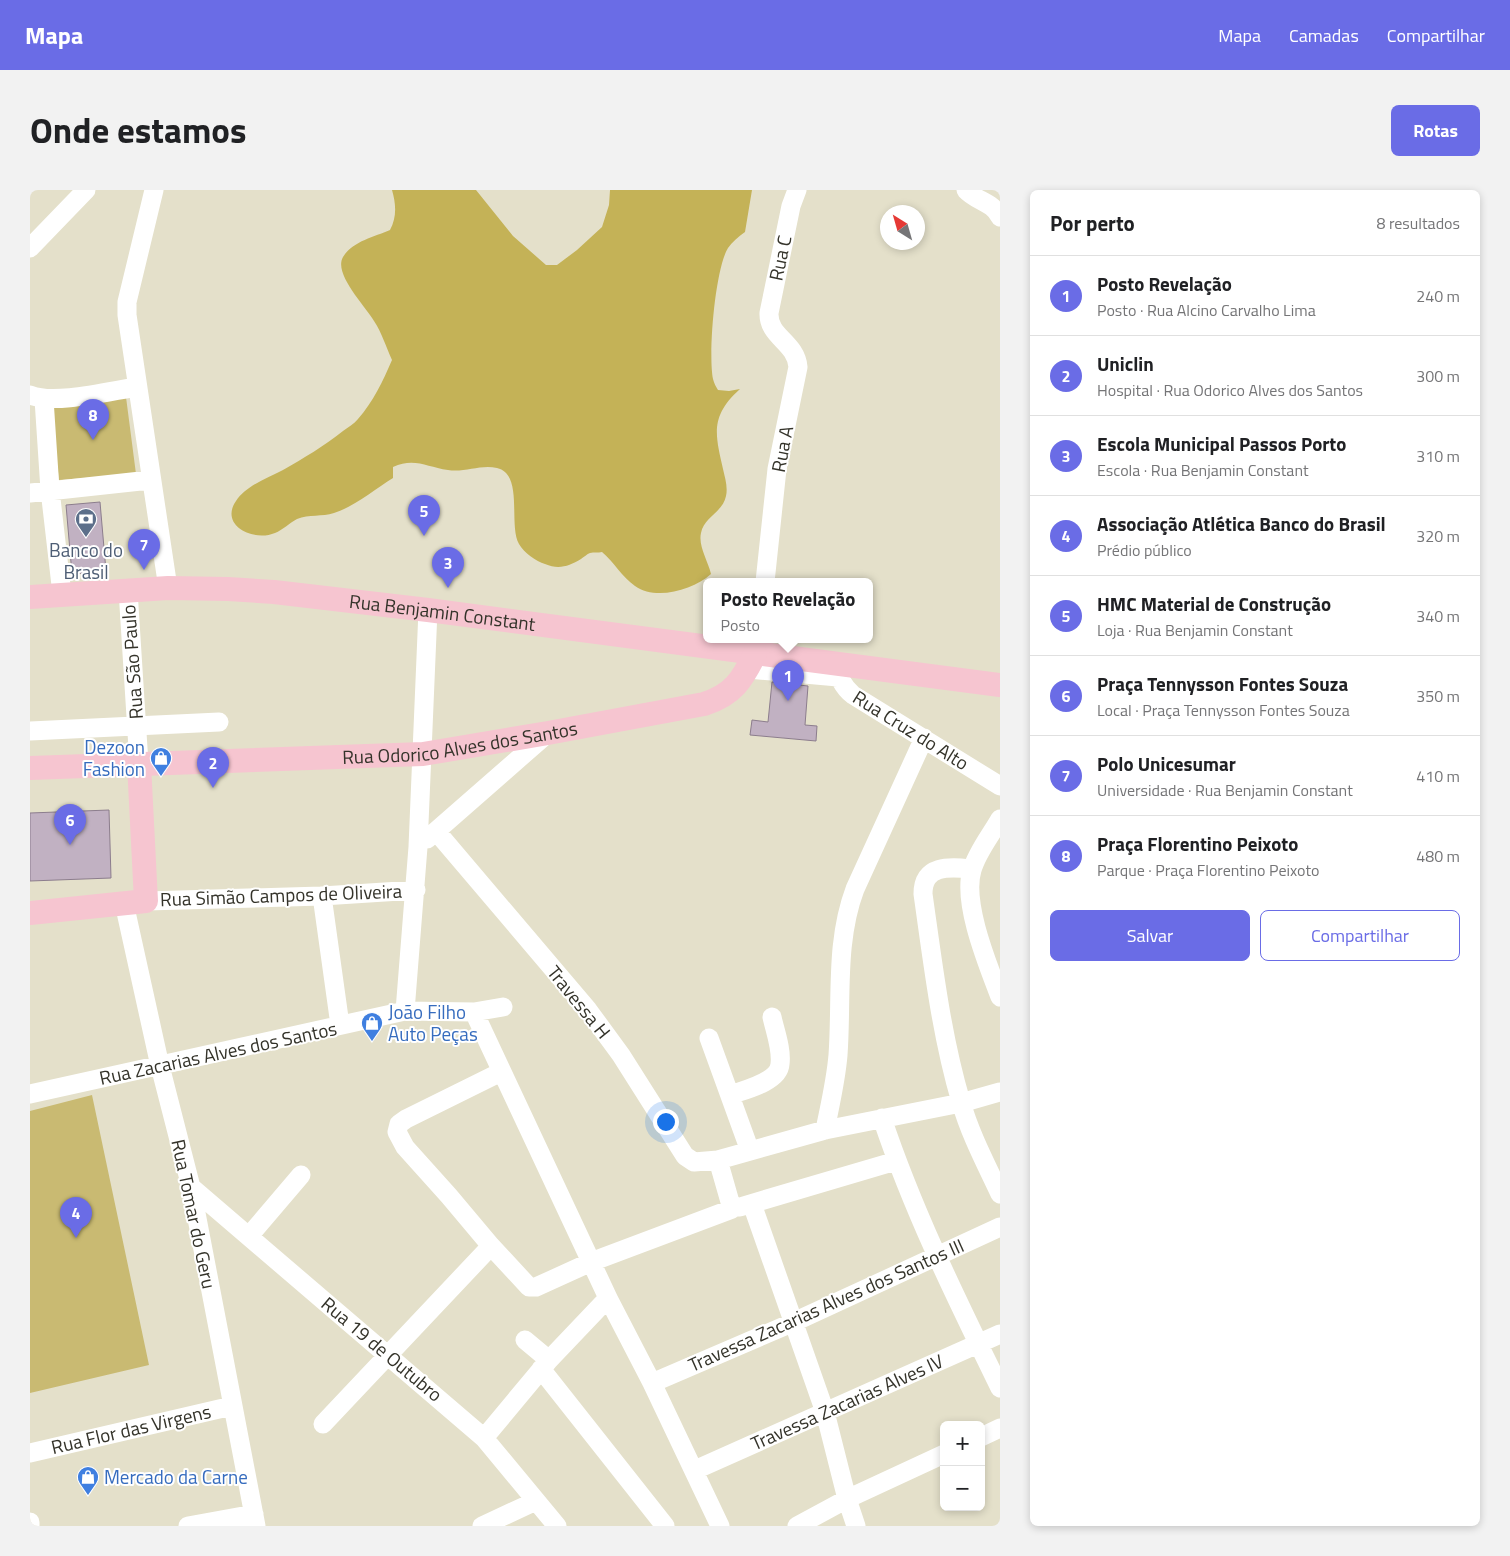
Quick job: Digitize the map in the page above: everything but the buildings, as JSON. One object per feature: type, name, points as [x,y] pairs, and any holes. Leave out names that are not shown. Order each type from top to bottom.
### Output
[{"type":"main road","name":"Rua Benjamin Constant","points":[[30,597],[168,588],[274,592],[428,610],[754,654],[837,671],[1000,685]]},
{"type":"main road","name":"Rua Odorico Alves dos Santos","points":[[30,768],[423,754],[704,704],[728,694],[735,686],[754,654]]},
{"type":"main road","points":[[30,914],[135,902],[139,764]]},
{"type":"street","points":[[30,248],[86,190]]},
{"type":"street","points":[[154,190],[127,302],[128,328],[168,588]]},
{"type":"street","name":"Rua C","points":[[772,327],[769,312],[796,190]]},
{"type":"street","points":[[966,190],[971,196],[985,202],[997,211],[1000,217]]},
{"type":"street","name":"Rua A","points":[[765,578],[777,469],[798,367],[796,354],[772,327]]},
{"type":"street","points":[[62,594],[37,397],[61,398],[137,387]]},
{"type":"street","points":[[30,493],[150,480]]},
{"type":"street","name":"Rua São Paulo","points":[[128,590],[139,764]]},
{"type":"street","points":[[406,1011],[416,890],[428,610]]},
{"type":"street","name":"Rua Cruz do Alto","points":[[837,671],[845,688],[852,695],[1000,786]]},
{"type":"street","points":[[30,732],[219,722]]},
{"type":"street","points":[[418,847],[548,733]]},
{"type":"street","points":[[825,1130],[838,1058],[842,950],[848,909],[855,889],[924,738]]},
{"type":"street","points":[[1000,818],[972,868],[970,886],[976,928],[991,949],[1000,997]]},
{"type":"street","name":"Travessa H","points":[[436,831],[588,1010],[621,1055],[685,1156],[694,1162],[718,1160],[825,1130],[961,1103],[1000,1092]]},
{"type":"street","points":[[972,868],[954,867],[939,869],[928,877],[923,887],[938,996],[961,1103],[1000,1194]]},
{"type":"street","name":"Rua Simão Campos de Oliveira","points":[[135,902],[322,896],[416,890]]},
{"type":"street","points":[[322,896],[340,1026]]},
{"type":"street","name":"Rua Tomar do Geru","points":[[135,902],[160,1066],[191,1187],[255,1520]]},
{"type":"street","name":"Rua Zacarias Alves dos Santos","points":[[30,1094],[406,1011],[474,1012],[504,1007]]},
{"type":"street","points":[[474,1012],[608,1298],[695,1470],[720,1526]]},
{"type":"street","points":[[730,1095],[767,1081],[778,1071],[780,1056],[772,1017]]},
{"type":"street","points":[[709,1038],[750,1151]]},
{"type":"street","points":[[501,1072],[406,1119],[399,1124],[397,1132],[405,1148],[526,1285],[532,1288],[591,1262],[732,1209],[896,1161]]},
{"type":"street","points":[[882,1118],[896,1161],[1000,1388]]},
{"type":"street","points":[[718,1160],[732,1209]]},
{"type":"street","points":[[249,1236],[301,1175]]},
{"type":"street","name":"Rua 19 de Outubro","points":[[191,1187],[484,1438],[558,1526]]},
{"type":"street","points":[[752,1204],[825,1412],[847,1499],[856,1526]]},
{"type":"street","name":"Travessa Zacarias Alves dos Santos III","points":[[652,1383],[794,1322],[1000,1227]]},
{"type":"street","points":[[323,1424],[491,1246]]},
{"type":"street","points":[[484,1438],[545,1365],[608,1298]]},
{"type":"street","name":"Travessa Zacarias Alves IV","points":[[695,1470],[1000,1334]]},
{"type":"street","points":[[525,1340],[665,1526]]},
{"type":"street","name":"Rua Flor das Virgens","points":[[30,1453],[232,1406]]},
{"type":"street","points":[[985,1435],[1000,1428]]},
{"type":"street","points":[[797,1526],[847,1499],[940,1456]]},
{"type":"street","points":[[482,1526],[536,1501]]},
{"type":"street","points":[[188,1526],[255,1520]]},
{"type":"shaded area","points":[[392,190],[476,190],[513,236],[546,265],[557,265],[602,227],[609,205],[610,190],[752,190],[745,232],[728,248],[723,259],[716,292],[711,351],[713,379],[718,390],[740,389],[724,408],[717,426],[718,446],[727,493],[724,502],[703,527],[700,538],[711,574],[685,589],[674,592],[653,593],[630,582],[602,552],[590,553],[564,566],[555,567],[538,561],[524,550],[516,536],[513,490],[510,480],[505,472],[491,467],[454,471],[414,463],[401,464],[393,467],[393,478],[357,502],[334,513],[302,517],[278,532],[267,535],[249,533],[241,530],[235,524],[232,518],[232,510],[236,501],[245,491],[314,452],[355,422],[368,406],[385,376],[392,360],[377,326],[346,281],[341,264],[343,257],[352,247],[390,230],[394,220]]},
{"type":"shaded area","points":[[126,397],[136,474],[59,480],[50,406]]},
{"type":"shaded area","points":[[92,1095],[149,1365],[30,1393],[30,1111]]},
{"type":"place","name":"Praça Florentino Peixoto","points":[[93,440]]},
{"type":"place","name":"HMC Material de Construção","points":[[424,536]]},
{"type":"place","name":"Banco do Brasil","points":[[86,538]]},
{"type":"place","name":"Polo Unicesumar","points":[[144,570]]},
{"type":"place","name":"Escola Municipal Passos Porto","points":[[448,588]]},
{"type":"place","name":"Posto Revelação","points":[[788,701]]},
{"type":"place","name":"Dezoon Fashion","points":[[161,777]]},
{"type":"place","name":"Uniclin","points":[[213,788]]},
{"type":"place","name":"Praça Tennysson Fontes Souza","points":[[70,845]]},
{"type":"place","name":"João Filho Auto Peças","points":[[372,1042]]},
{"type":"place","name":"Associação Atlética Banco do Brasil","points":[[76,1238]]},
{"type":"place","name":"Mercado da Carne","points":[[88,1496]]}]
